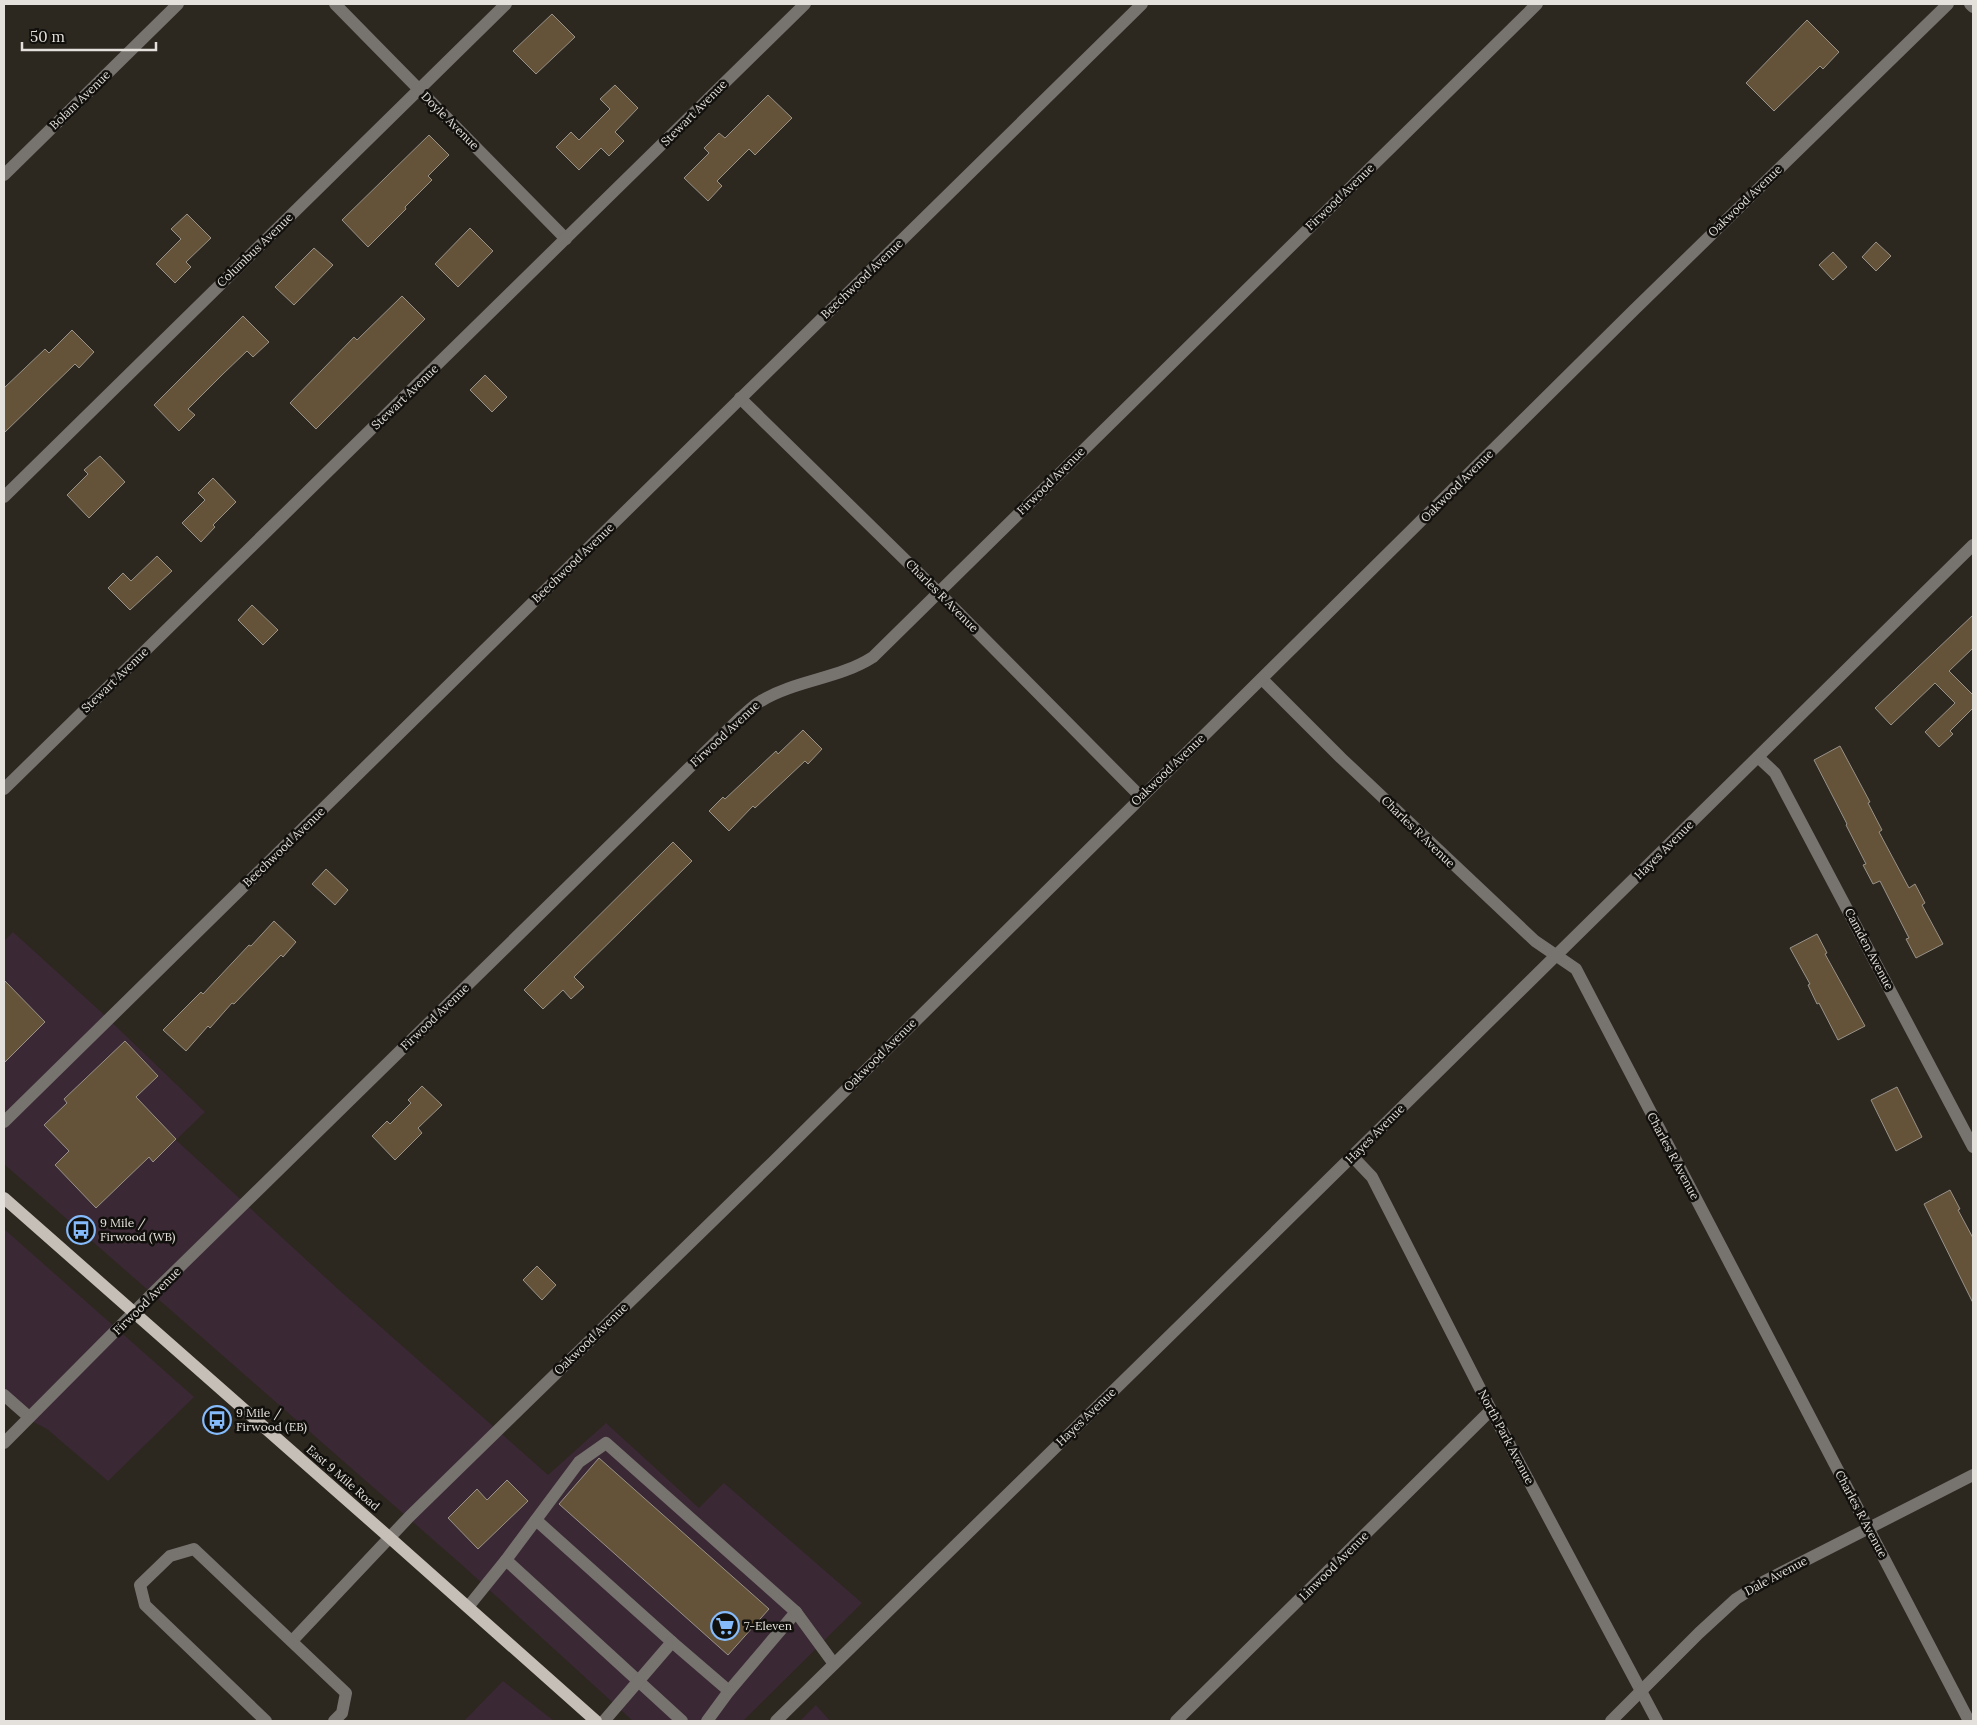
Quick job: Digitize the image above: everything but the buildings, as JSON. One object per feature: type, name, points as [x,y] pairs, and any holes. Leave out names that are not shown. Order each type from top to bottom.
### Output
[{"type":"main road","name":"East 9 Mile Road","points":[[4,1198],[596,1721]]},
{"type":"street","name":"Bolam Avenue","points":[[4,175],[178,4]]},
{"type":"street","name":"Doyle Avenue","points":[[335,4],[566,239]]},
{"type":"street","name":"Columbus Avenue","points":[[4,497],[506,4]]},
{"type":"street","name":"Stewart Avenue","points":[[4,789],[805,4]]},
{"type":"street","name":"Beechwood Avenue","points":[[4,1122],[1142,4]]},
{"type":"street","name":"Firwood Avenue","points":[[4,1443],[740,718],[761,701],[789,689],[836,675],[861,665],[874,657],[1537,4]]},
{"type":"street","name":"Oakwood Avenue","points":[[292,1641],[409,1517],[781,1154],[1634,310],[1948,4]]},
{"type":"street","points":[[1970,4],[1973,7]]},
{"type":"street","name":"Charles R Avenue","points":[[740,398],[938,592],[1141,797]]},
{"type":"street","name":"Hayes Avenue","points":[[776,1721],[1973,545]]},
{"type":"street","name":"Charles R Avenue","points":[[1262,679],[1341,758],[1535,941],[1576,969],[1969,1721]]},
{"type":"street","name":"Camden Avenue","points":[[1758,757],[1775,773],[1973,1147]]},
{"type":"street","name":"North Park Avenue","points":[[1352,1156],[1372,1177],[1492,1410],[1657,1721]]},
{"type":"street","points":[[4,1395],[29,1418]]},
{"type":"street","name":"Linwood Avenue","points":[[1176,1721],[1492,1410]]},
{"type":"street","points":[[468,1607],[506,1560],[579,1462],[606,1443],[796,1612],[834,1664]]},
{"type":"street","name":"Dale Avenue","points":[[1610,1721],[1699,1632],[1736,1599],[1761,1583],[1973,1475]]},
{"type":"street","points":[[536,1520],[729,1691]]},
{"type":"street","points":[[266,1721],[145,1604],[140,1585],[170,1556],[194,1549],[346,1693],[342,1713],[334,1721]]},
{"type":"street","points":[[506,1560],[682,1721]]},
{"type":"street","points":[[707,1721],[729,1691],[796,1612]]},
{"type":"street","points":[[604,1721],[672,1642]]},
{"type":"shaded area","points":[[13,932],[100,1011],[205,1112],[176,1140],[339,1290],[548,1475],[606,1423],[699,1508],[724,1483],[862,1603],[743,1721],[633,1721],[462,1565],[4,1164],[4,941]]},
{"type":"shaded area","points":[[4,1229],[194,1397],[108,1481],[47,1429],[14,1412],[4,1402]]},
{"type":"shaded area","points":[[503,1681],[554,1721],[464,1721]]},
{"type":"shaded area","points":[[816,1705],[830,1721],[800,1721]]},
{"type":"place","name":"9 Mile / Firwood (WB)","points":[[81,1230]]},
{"type":"place","name":"9 Mile / Firwood (EB)","points":[[217,1420]]},
{"type":"place","name":"7-Eleven","points":[[725,1626]]}]
